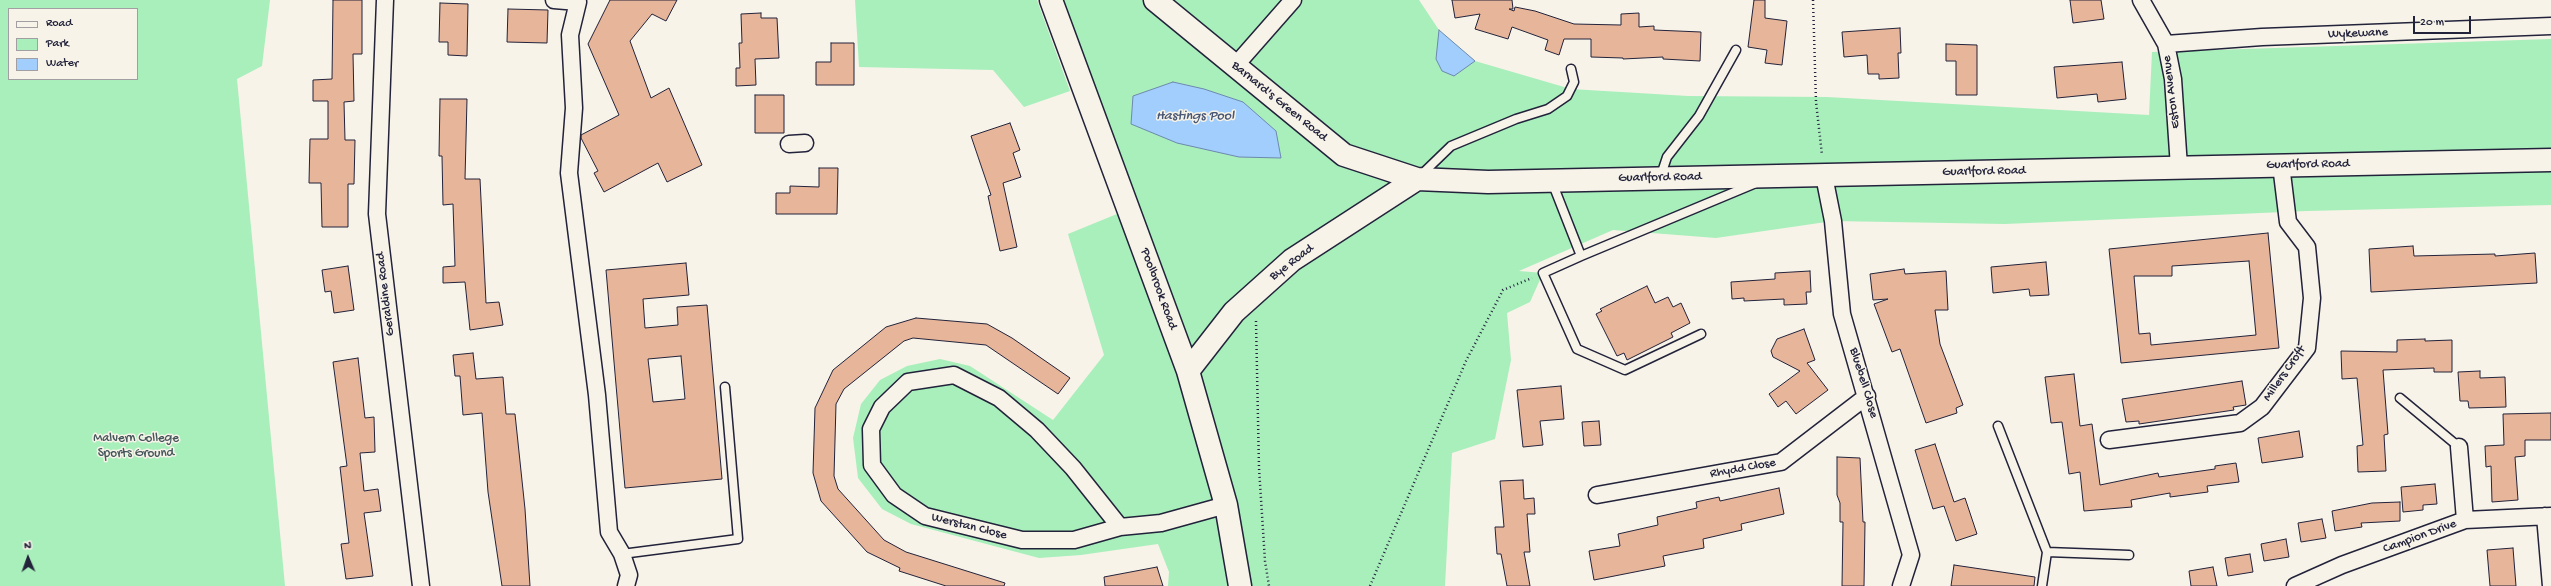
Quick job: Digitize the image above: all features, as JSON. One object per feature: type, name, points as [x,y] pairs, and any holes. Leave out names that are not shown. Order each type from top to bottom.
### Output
[{"type":"main road","name":"Poolbrook Road","points":[[1051,0],[1188,372],[1226,505],[1240,586]]},
{"type":"main road","name":"Barnard's Green Road","points":[[1155,0],[1344,155],[1417,179]]},
{"type":"main road","name":"Guarlford Road","points":[[1417,179],[1488,182],[1551,181],[2551,160]]},
{"type":"main road","name":"Bye Road","points":[[1188,372],[1234,312],[1292,260],[1417,179]]},
{"type":"street","name":"Geraldine Road","points":[[385,0],[377,214],[422,586]]},
{"type":"street","points":[[554,0],[579,1],[570,35],[574,108],[569,173],[597,395],[609,532],[622,554],[629,575],[626,586]]},
{"type":"street","points":[[1235,66],[1294,0]]},
{"type":"street","name":"Eston Avenue","points":[[2141,0],[2166,44],[2173,79],[2179,167]]},
{"type":"street","name":"Wykewane","points":[[2166,44],[2262,36],[2551,26]]},
{"type":"street","points":[[789,144],[805,144]]},
{"type":"street","name":"Millers Croft","points":[[2109,440],[2240,423],[2262,407],[2307,348],[2312,298],[2307,247],[2288,222],[2281,165]]},
{"type":"street","name":"Bluebell Close","points":[[1824,176],[1833,221],[1842,314],[1911,555],[1901,586]]},
{"type":"street","name":"Werstan Close","points":[[1120,527],[1073,468],[1037,430],[999,398],[954,375],[908,382],[882,407],[871,429],[872,465],[894,495],[925,516],[1022,540],[1074,540],[1120,527],[1161,523],[1226,505]]},
{"type":"street","name":"Rhydd Close","points":[[1597,495],[1781,462],[1866,396]]},
{"type":"street","points":[[2459,447],[2464,520]]},
{"type":"street","points":[[2548,516],[2551,586]]},
{"type":"street","name":"Campion Drive","points":[[2295,586],[2342,566],[2464,520],[2548,516]]},
{"type":"lane","points":[[1660,178],[1667,157],[1699,116],[1736,50]]},
{"type":"lane","points":[[1417,179],[1451,146],[1516,119],[1548,109],[1566,96],[1574,82],[1572,69]]},
{"type":"lane","points":[[1701,334],[1625,370],[1577,349],[1543,273],[1773,176]]},
{"type":"lane","points":[[1551,181],[1581,256]]},
{"type":"lane","points":[[622,554],[738,539],[725,387]]},
{"type":"lane","points":[[2400,398],[2459,447]]},
{"type":"lane","points":[[1998,426],[2047,552],[2042,586]]},
{"type":"lane","points":[[2047,552],[2129,555]]},
{"type":"path","points":[[1813,0],[1816,102],[1824,176]]},
{"type":"path","points":[[1370,586],[1466,361],[1503,290],[1543,273]]},
{"type":"path","points":[[1256,292],[1258,446],[1265,561],[1269,586]]},
{"type":"green space","name":"Malvern College Sports Ground","points":[[0,0],[270,0],[262,66],[237,79],[285,586],[0,586]]},
{"type":"green space","points":[[855,0],[1037,0],[1070,91],[1024,107],[993,70],[859,67]]},
{"type":"green space","points":[[1060,0],[1419,0],[1439,30],[1475,61],[1571,89],[1688,96],[1827,97],[2149,115],[2152,52],[2551,39],[2551,205],[2307,211],[2005,224],[1833,221],[1716,238],[1613,230],[1519,271],[1543,273],[1530,302],[1507,313],[1511,360],[1495,439],[1452,453],[1445,586],[1168,586],[1169,572],[1158,544],[1081,555],[1039,558],[911,524],[882,509],[858,478],[853,438],[861,404],[880,380],[907,366],[940,359],[970,366],[1053,420],[1104,355],[1068,234],[1134,207]]},
{"type":"water","points":[[1439,30],[1475,61],[1454,76],[1442,71],[1436,59]]},
{"type":"water","name":"Hastings Pool","points":[[1173,82],[1204,89],[1243,102],[1276,131],[1281,158],[1239,157],[1177,143],[1131,124],[1133,96]]},
{"type":"building","points":[[333,0],[362,0],[362,54],[353,54],[354,101],[344,102],[345,140],[355,140],[354,184],[348,184],[348,227],[322,227],[321,183],[309,183],[310,139],[328,139],[328,101],[313,101],[313,80],[332,79]]},
{"type":"building","points":[[610,0],[677,0],[666,21],[652,14],[630,41],[651,98],[669,88],[702,165],[667,182],[658,163],[604,192],[594,173],[598,171],[581,138],[581,135],[619,115],[588,44]]},
{"type":"building","points":[[1452,0],[1512,0],[1513,9],[1509,9],[1514,11],[1515,7],[1535,11],[1574,24],[1621,25],[1621,14],[1639,13],[1639,27],[1654,26],[1654,30],[1701,32],[1700,61],[1663,59],[1663,57],[1623,59],[1591,57],[1591,39],[1564,39],[1559,55],[1545,50],[1548,40],[1512,27],[1508,39],[1475,29],[1480,14],[1455,18]]},
{"type":"building","points":[[1754,0],[1765,0],[1765,18],[1787,21],[1782,65],[1765,63],[1767,50],[1748,47]]},
{"type":"building","points":[[2070,0],[2101,0],[2104,19],[2073,23]]},
{"type":"building","points":[[440,3],[468,4],[467,56],[448,55],[448,42],[439,42]]},
{"type":"building","points":[[508,9],[548,10],[547,43],[507,42]]},
{"type":"building","points":[[761,13],[761,18],[777,18],[779,58],[755,59],[756,85],[736,86],[736,68],[740,68],[739,43],[742,43],[741,14]]},
{"type":"building","points":[[1900,28],[1901,53],[1898,53],[1899,78],[1879,79],[1879,74],[1868,74],[1867,55],[1844,57],[1842,32]]},
{"type":"building","points":[[831,43],[854,43],[854,85],[816,85],[816,62],[831,62]]},
{"type":"building","points":[[1946,44],[1977,45],[1977,95],[1956,95],[1956,61],[1946,61]]},
{"type":"building","points":[[2122,62],[2126,99],[2098,102],[2097,94],[2057,98],[2054,67]]},
{"type":"building","points":[[755,95],[784,95],[784,133],[755,133]]},
{"type":"building","points":[[440,99],[467,99],[465,179],[480,179],[486,303],[499,302],[503,325],[470,330],[465,282],[443,283],[443,267],[455,266],[453,204],[443,205],[442,156],[439,156]]},
{"type":"building","points":[[1010,123],[1020,150],[1013,153],[1021,177],[1003,183],[1017,247],[1000,251],[988,196],[991,195],[971,136]]},
{"type":"building","points":[[819,168],[838,168],[837,214],[776,214],[776,193],[790,193],[790,186],[819,187]]},
{"type":"building","points":[[2268,233],[2279,348],[2121,363],[2109,249]],"holes":[[[2249,261],[2256,335],[2151,345],[2150,333],[2139,334],[2134,276],[2172,276],[2172,266]]]},
{"type":"building","points":[[2413,246],[2414,256],[2495,254],[2495,256],[2535,253],[2537,283],[2371,292],[2369,249]]},
{"type":"building","points":[[2046,262],[2049,295],[2030,296],[2029,289],[1993,293],[1991,267]]},
{"type":"building","points":[[686,263],[689,295],[643,299],[645,328],[678,325],[677,307],[707,305],[722,479],[625,488],[606,270]],"holes":[[[681,356],[685,399],[653,402],[648,359]]]},
{"type":"building","points":[[348,266],[354,310],[334,313],[331,291],[325,292],[322,270]]},
{"type":"building","points":[[1904,269],[1905,274],[1946,271],[1948,310],[1935,310],[1940,344],[1963,405],[1956,408],[1957,413],[1926,423],[1900,349],[1892,352],[1874,304],[1888,299],[1873,300],[1870,274]]},
{"type":"building","points":[[1810,271],[1811,292],[1806,292],[1807,304],[1784,305],[1784,299],[1744,301],[1744,298],[1732,299],[1731,282],[1775,279],[1775,273]]},
{"type":"building","points":[[1647,286],[1655,303],[1668,297],[1673,307],[1681,303],[1690,323],[1671,333],[1673,337],[1627,360],[1624,353],[1617,356],[1596,314],[1602,311],[1600,309]]},
{"type":"building","points":[[916,318],[987,324],[1012,338],[1070,378],[1058,394],[986,345],[913,338],[904,341],[844,389],[836,404],[834,476],[838,489],[884,540],[906,552],[1005,583],[1004,586],[946,586],[899,571],[900,568],[867,552],[821,501],[813,473],[815,408],[833,370],[886,327]]},
{"type":"building","points":[[1804,329],[1815,360],[1807,363],[1828,390],[1796,414],[1786,401],[1778,407],[1769,394],[1800,371],[1773,357],[1771,351],[1777,339]]},
{"type":"building","points":[[2425,339],[2425,341],[2452,340],[2452,372],[2434,372],[2434,368],[2383,370],[2388,434],[2384,435],[2386,471],[2358,472],[2357,446],[2363,445],[2357,378],[2342,379],[2341,351],[2397,352],[2397,340]]},
{"type":"building","points":[[473,353],[476,379],[503,377],[506,414],[515,414],[525,509],[530,586],[502,586],[488,492],[482,413],[463,415],[460,376],[455,376],[453,355]]},
{"type":"building","points":[[358,358],[365,418],[374,417],[375,452],[360,453],[364,491],[378,489],[381,511],[364,513],[373,576],[346,579],[341,544],[349,543],[340,467],[347,466],[333,362]]},
{"type":"building","points":[[2480,371],[2480,378],[2505,377],[2506,407],[2469,408],[2468,401],[2460,401],[2458,372]]},
{"type":"building","points":[[2074,374],[2080,426],[2092,424],[2100,485],[2158,473],[2159,477],[2215,469],[2215,466],[2236,463],[2239,482],[2207,486],[2208,492],[2170,497],[2170,493],[2131,500],[2132,507],[2084,511],[2080,472],[2069,474],[2062,422],[2051,423],[2045,377]]},
{"type":"building","points":[[2242,381],[2246,405],[2233,407],[2234,410],[2139,424],[2139,421],[2126,422],[2122,399]]},
{"type":"building","points":[[1561,386],[1564,419],[1540,421],[1543,445],[1523,447],[1517,390]]},
{"type":"building","points":[[2551,413],[2551,440],[2525,440],[2525,456],[2515,457],[2518,500],[2492,502],[2491,466],[2486,467],[2485,446],[2504,445],[2503,414]]},
{"type":"building","points":[[1599,421],[1601,445],[1584,446],[1582,422]]},
{"type":"building","points":[[2299,431],[2303,457],[2262,463],[2258,438]]},
{"type":"building","points":[[1935,444],[1954,502],[1965,498],[1977,534],[1956,541],[1944,506],[1933,509],[1915,450]]},
{"type":"building","points":[[1837,457],[1860,458],[1863,522],[1865,522],[1864,586],[1842,586],[1843,522],[1840,522],[1840,503],[1837,495]]},
{"type":"building","points":[[1523,480],[1524,499],[1534,498],[1535,514],[1527,514],[1530,552],[1524,552],[1530,586],[1507,586],[1501,554],[1497,554],[1495,527],[1504,527],[1500,481]]},
{"type":"building","points":[[2435,484],[2437,504],[2423,505],[2423,510],[2403,512],[2401,487]]},
{"type":"building","points":[[1779,488],[1784,514],[1741,524],[1742,530],[1703,539],[1704,548],[1663,556],[1665,566],[1594,580],[1589,551],[1620,546],[1618,534],[1658,525],[1657,517],[1697,508],[1696,502],[1719,497],[1720,501]]},
{"type":"building","points":[[2400,502],[2400,521],[2361,523],[2362,527],[2335,531],[2332,511],[2372,503]]},
{"type":"building","points":[[2322,519],[2326,538],[2301,542],[2298,523]]},
{"type":"building","points":[[2286,539],[2289,557],[2264,561],[2261,544]]},
{"type":"building","points":[[2513,548],[2516,586],[2490,586],[2487,550]]},
{"type":"building","points":[[2250,554],[2253,572],[2228,576],[2225,558]]},
{"type":"building","points":[[1954,565],[2035,577],[2034,586],[1951,586]]},
{"type":"building","points":[[1157,567],[1163,586],[1105,586],[1104,577]]},
{"type":"building","points":[[2213,567],[2217,586],[2191,586],[2189,571]]}]
